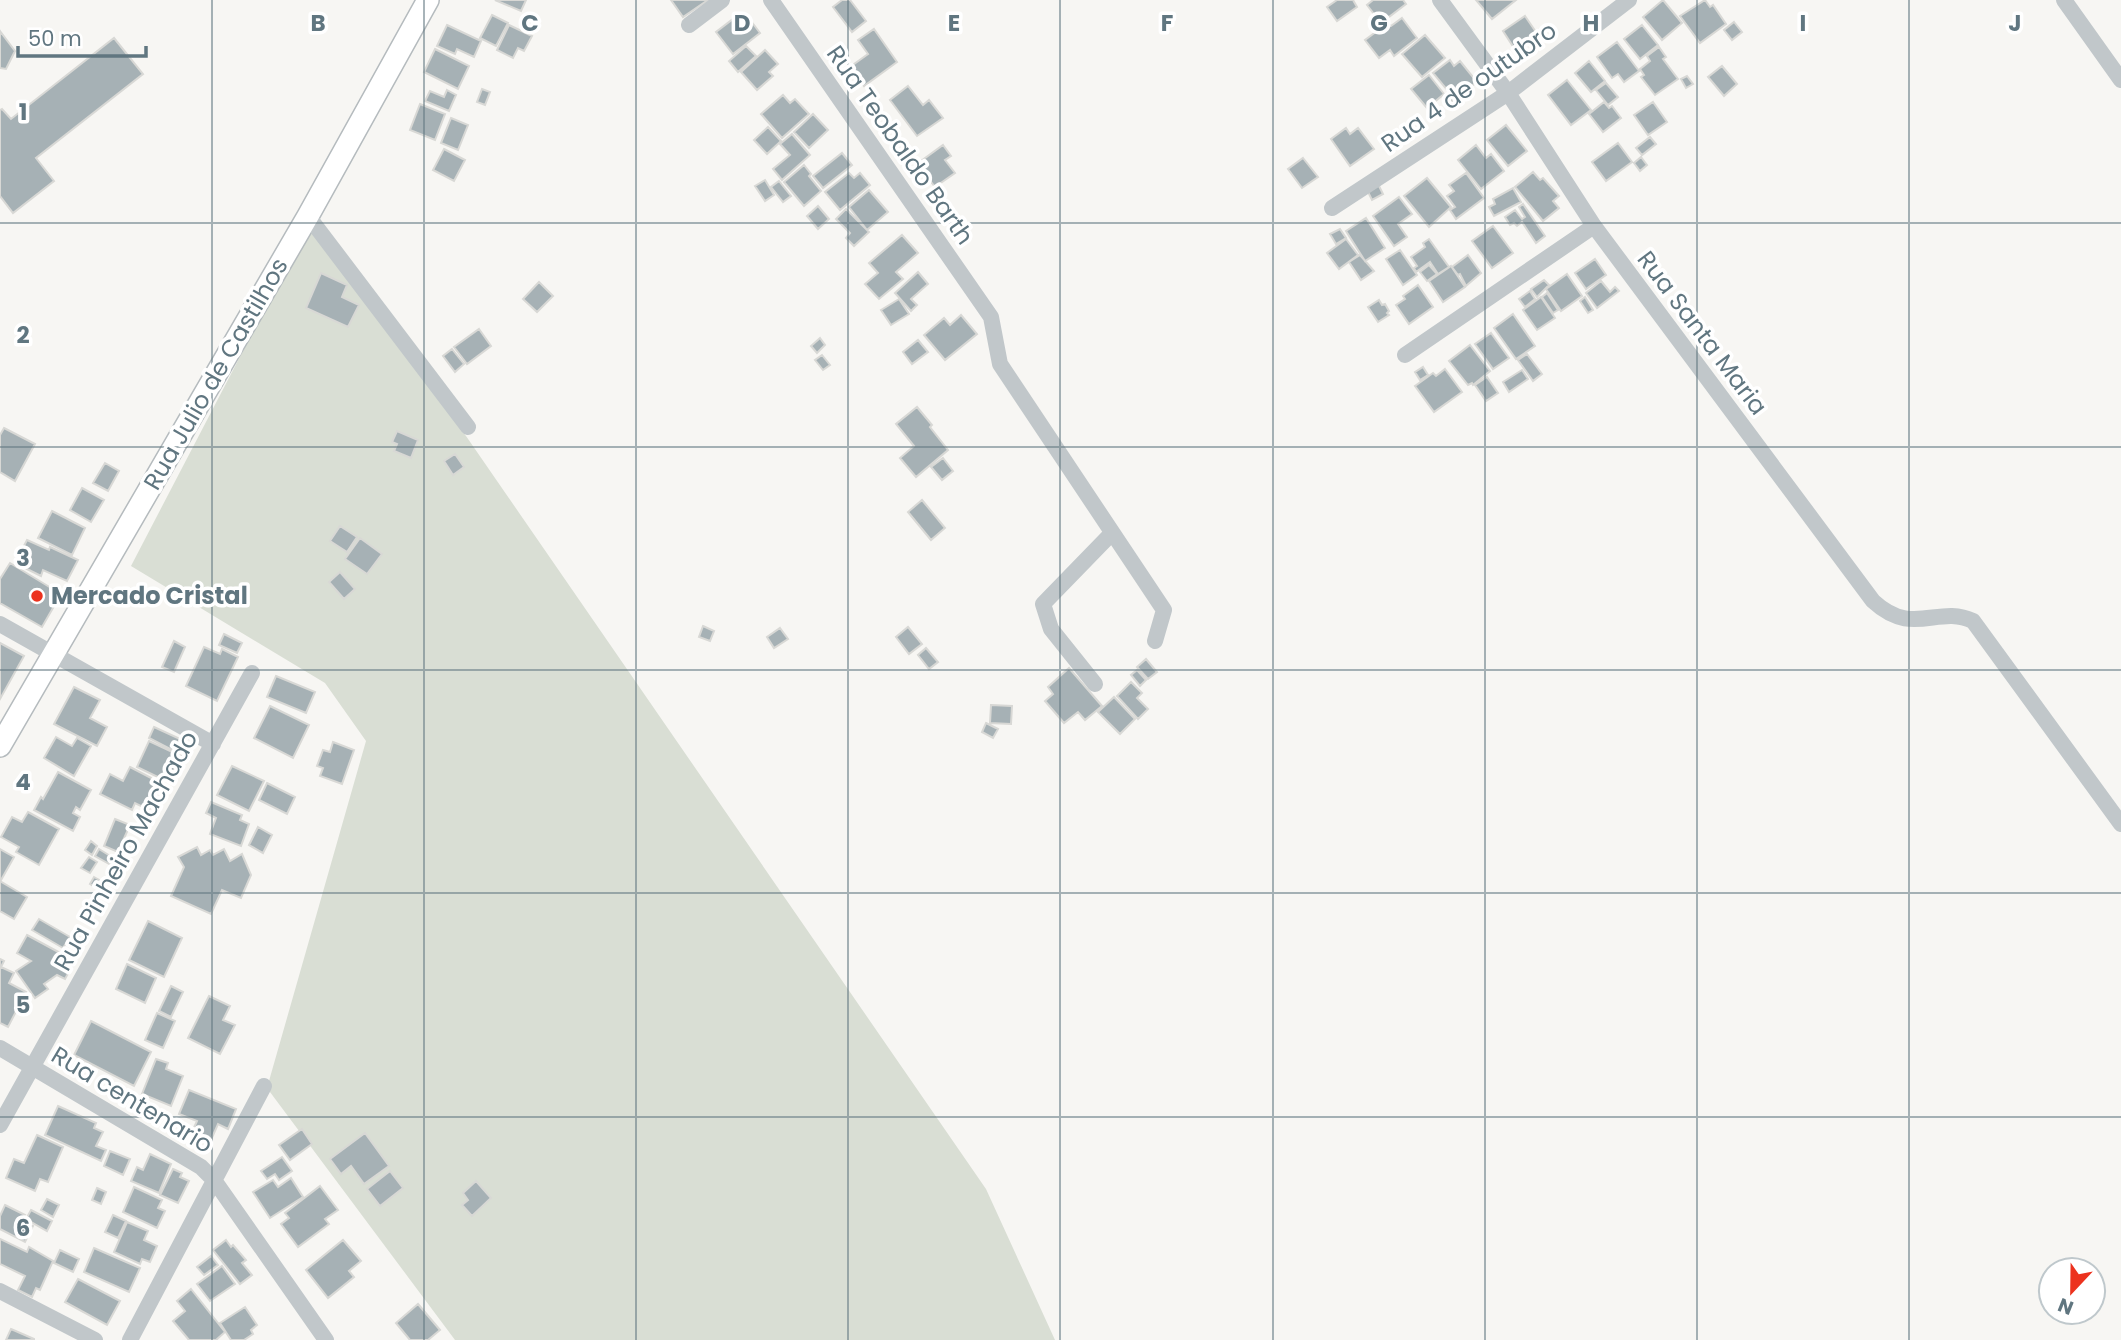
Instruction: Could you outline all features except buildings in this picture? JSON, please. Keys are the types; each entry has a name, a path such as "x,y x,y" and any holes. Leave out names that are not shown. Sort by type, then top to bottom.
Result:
{"main road":[{"name":"Rua Julio de Castilhos","path":"0,746 308,216 428,0"}],"street":[{"path":"689,25 722,0"},
{"name":"Rua Teobaldo Barth","path":"771,0 991,317 1000,364 1112,533"},
{"name":"Rua Santa Maria","path":"1440,0 1508,93 1594,226 1873,601 1888,615 1910,620 1962,616 1973,621 2121,824"},
{"name":"Rua 4 de outubro","path":"1332,208 1508,93 1629,0"},
{"path":"2064,0 2121,80"},
{"path":"308,216 468,427"},
{"path":"1405,355 1594,226"},
{"path":"1095,684 1051,629 1043,604 1112,533 1164,610 1154,640"},
{"path":"0,624 213,744"},
{"name":"Rua Pinheiro Machado","path":"0,1125 252,673"},
{"name":"Rua centenario","path":"0,1048 201,1167 214,1180 326,1340"},
{"path":"130,1340 264,1086"},
{"path":"0,1291 95,1340"}],"shaded area":[{"path":"308,226 466,436 986,1189 1055,1340 455,1340 267,1088 366,741 325,683 131,566"}],"place":[{"name":"Mercado Cristal","path":"37,596"}]}
